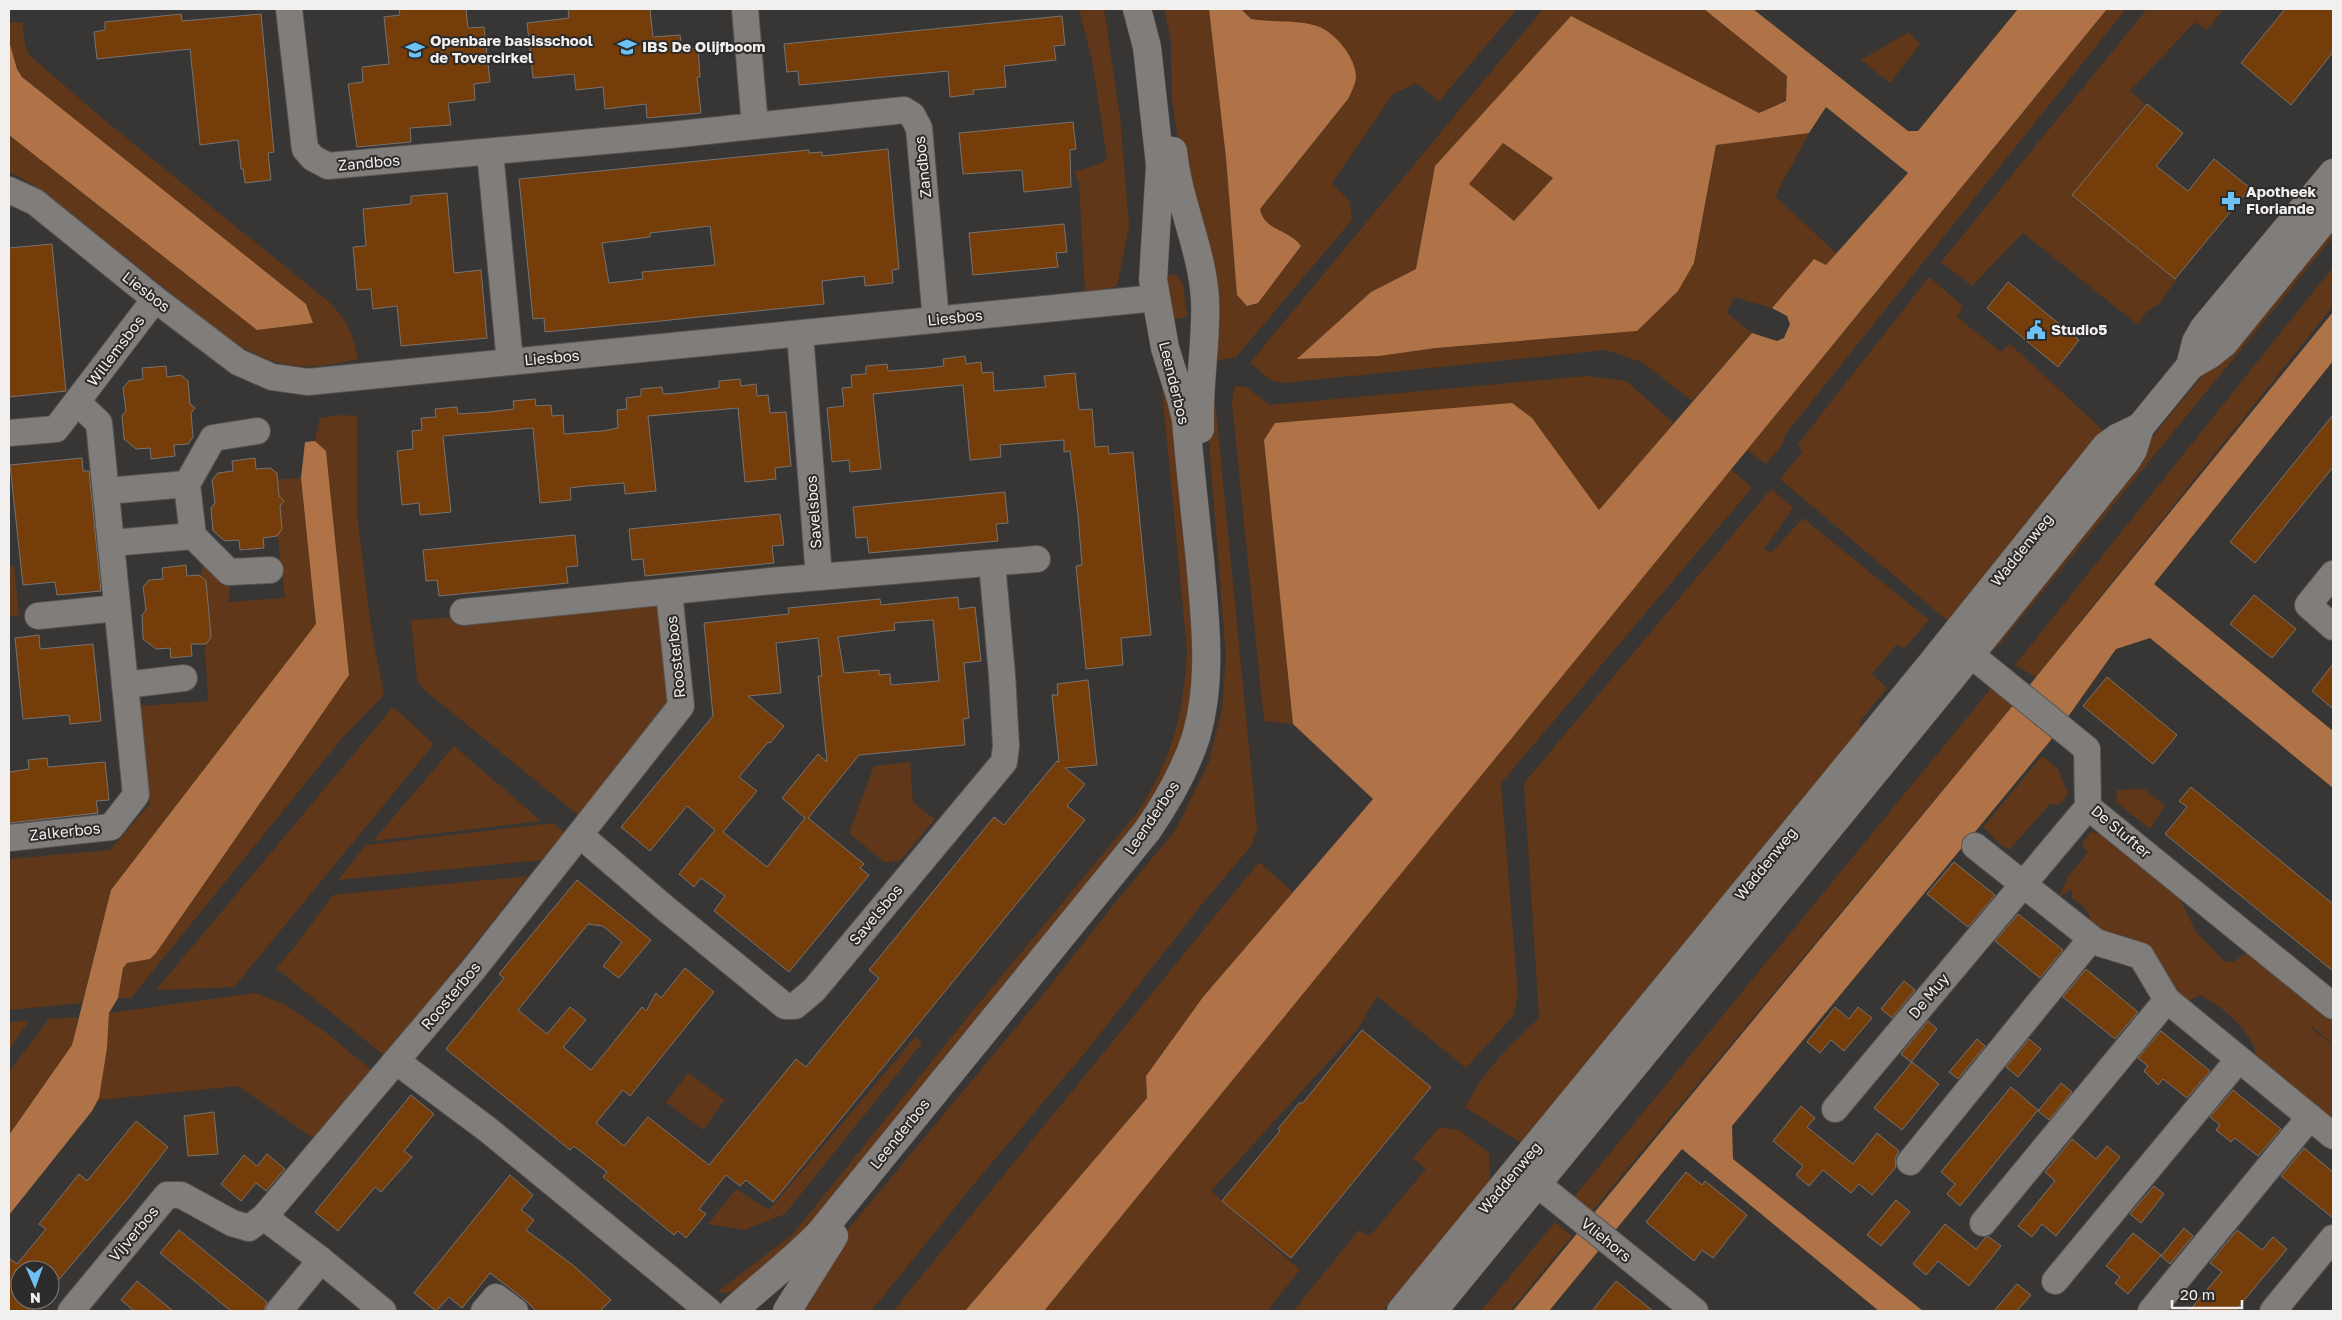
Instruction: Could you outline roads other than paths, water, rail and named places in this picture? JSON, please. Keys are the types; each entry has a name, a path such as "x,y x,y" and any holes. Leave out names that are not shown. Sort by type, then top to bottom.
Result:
{"main road":[{"name":"Leenderbos","path":"740,1305 820,1233 1147,831 1168,800 1183,770 1196,737 1204,702 1207,666 1206,626 1186,420 1162,334 1156,298 1154,263 1160,165 1147,47 1137,9"},
{"name":"Leenderbos","path":"788,1311 833,1237 1160,837 1182,805 1203,763 1211,730 1218,679 1220,642 1198,400 1205,300 1200,261 1182,198 1174,160 1160,37 1152,9"},
{"name":"Waddenweg","path":"2190,366 2196,342 2204,328 2333,173"},
{"name":"Waddenweg","path":"1433,1311 1528,1176 1963,644 2106,446 2117,438 2140,427 2190,366 2209,355 2224,342 2333,209"},
{"path":"1154,263 1166,251 1181,251 1190,254 1200,261"},
{"path":"1162,334 1175,347 1183,348 1192,345 1204,335"},
{"name":"Waddenweg","path":"1400,1311 1528,1176"},
{"path":"740,1305 765,1298 770,1304 772,1311"}],"street":[{"name":"Zandbos","path":"289,9 305,149 313,158 328,166 490,152 904,110 912,116 919,128 936,320"},
{"path":"745,9 755,126"},
{"path":"490,152 510,362"},
{"name":"Liesbos","path":"9,190 35,202 154,299 238,362 272,377 308,382 1156,298"},
{"name":"Willemsbos","path":"9,434 56,429 154,299"},
{"name":"Savelsbos","path":"800,334 819,577"},
{"path":"77,402 99,423 125,685 184,678"},
{"path":"257,431 213,438 187,484 193,536 229,572 270,570"},
{"path":"106,491 187,484"},
{"path":"111,543 193,536"},
{"path":"463,612 819,577 1037,559"},
{"name":"Savelsbos","path":"580,835 665,908 785,1006 795,1006 814,990 1004,762 1006,746 1002,675 992,563"},
{"path":"2333,574 2308,606 2333,627"},
{"name":"Roosterbos","path":"396,1062 472,971 681,706 669,592"},
{"path":"38,616 117,608"},
{"name":"De Slufter","path":"1963,644 2009,685 2087,749 2088,807 2333,1006"},
{"name":"Zalkerbos","path":"9,838 111,827 136,795 125,685"},
{"name":"De Muy","path":"1835,1109 2088,807"},
{"path":"1975,846 2096,942 2141,956 2167,1000 2333,1136"},
{"path":"1910,1162 2092,939"},
{"path":"1983,1223 2167,1000"},
{"path":"2055,1281 2239,1059"},
{"path":"396,1062 487,1129 709,1311"},
{"name":"Vijverbos","path":"71,1311 167,1195 181,1195 232,1223 249,1228 264,1218 396,1062"},
{"path":"2151,1311 2310,1117"},
{"name":"Vliehors","path":"1528,1176 1695,1311"},
{"path":"264,1218 321,1260 383,1311"},
{"path":"2273,1311 2333,1238"},
{"path":"279,1311 321,1260"},
{"path":"484,1311 496,1297 515,1311"}],"place":[{"name":"IBS De Olijfboom","path":"627,47"},
{"name":"Openbare basisschool de Tovercirkel","path":"415,50"},
{"name":"Apotheek Floriande","path":"2231,201"},
{"name":"Studio5","path":"2036,330"}]}
